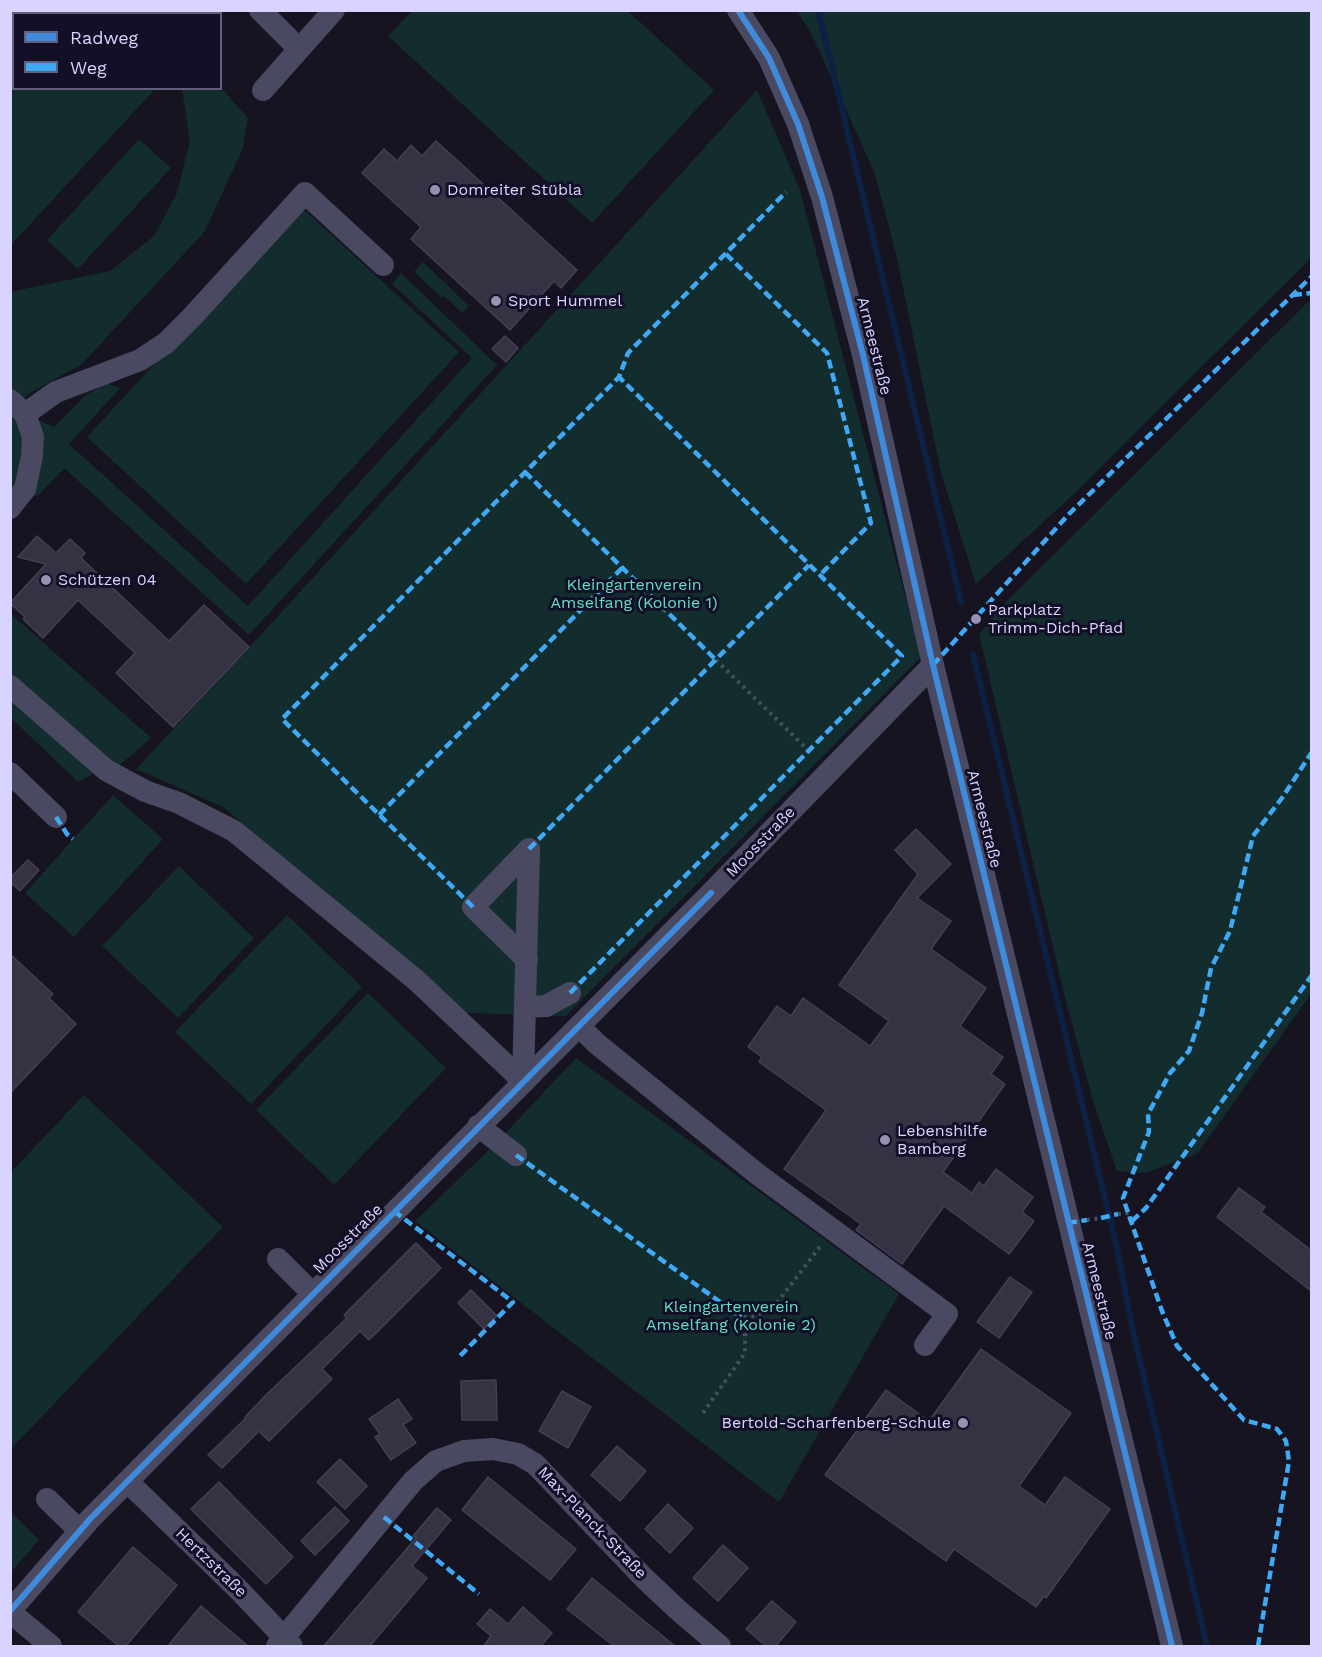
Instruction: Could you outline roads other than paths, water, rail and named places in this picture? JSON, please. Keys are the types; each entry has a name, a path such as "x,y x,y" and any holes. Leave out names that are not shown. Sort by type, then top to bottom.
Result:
{"street":[{"path":"260,10 299,49"},
{"path":"263,90 334,10"},
{"name":"Armeestraße","path":"738,10 774,69 798,124 822,197 863,356 933,665 1172,1647"},
{"path":"10,508 25,489 32,456 33,437 18,407 140,360 166,343 305,193 383,265"},
{"name":"Moosstraße","path":"10,1611 80,1531 933,665"},
{"path":"10,686 106,770 234,831 416,980 523,1081"},
{"path":"10,773 56,817"},
{"path":"523,1081 527,960"},
{"path":"525,1007 546,1006 570,993"},
{"path":"579,1026 596,1043 756,1173 947,1314 925,1345"},
{"path":"478,1126 516,1155"},
{"path":"278,1259 313,1294"},
{"name":"Max-Planck-Straße","path":"285,1643 412,1481 436,1461 464,1451 493,1449 518,1454 535,1464 644,1578 720,1647"},
{"name":"Hertzstraße","path":"128,1482 238,1588 285,1643"},
{"path":"47,1499 80,1531"},
{"path":"10,1611 51,1647"}],"waterway":[{"path":"818,10 961,602"},
{"path":"973,654 1117,1248 1132,1327 1207,1646"}],"place":[{"name":"Domreiter Stübla","path":"435,190"},
{"name":"Sport Hummel","path":"496,301"},
{"name":"Schützen 04","path":"46,580"},
{"name":"Parkplatz Trimm-Dich-Pfad","path":"976,619"},
{"name":"Lebenshilfe Bamberg","path":"885,1140"},
{"name":"Bertold-Scharfenberg-Schule","path":"963,1423"}],"park label":[{"name":"Kleingartenverein Amselfang (Kolonie 1)","path":"634,594"},
{"name":"Kleingartenverein Amselfang (Kolonie 2)","path":"731,1316"}]}
